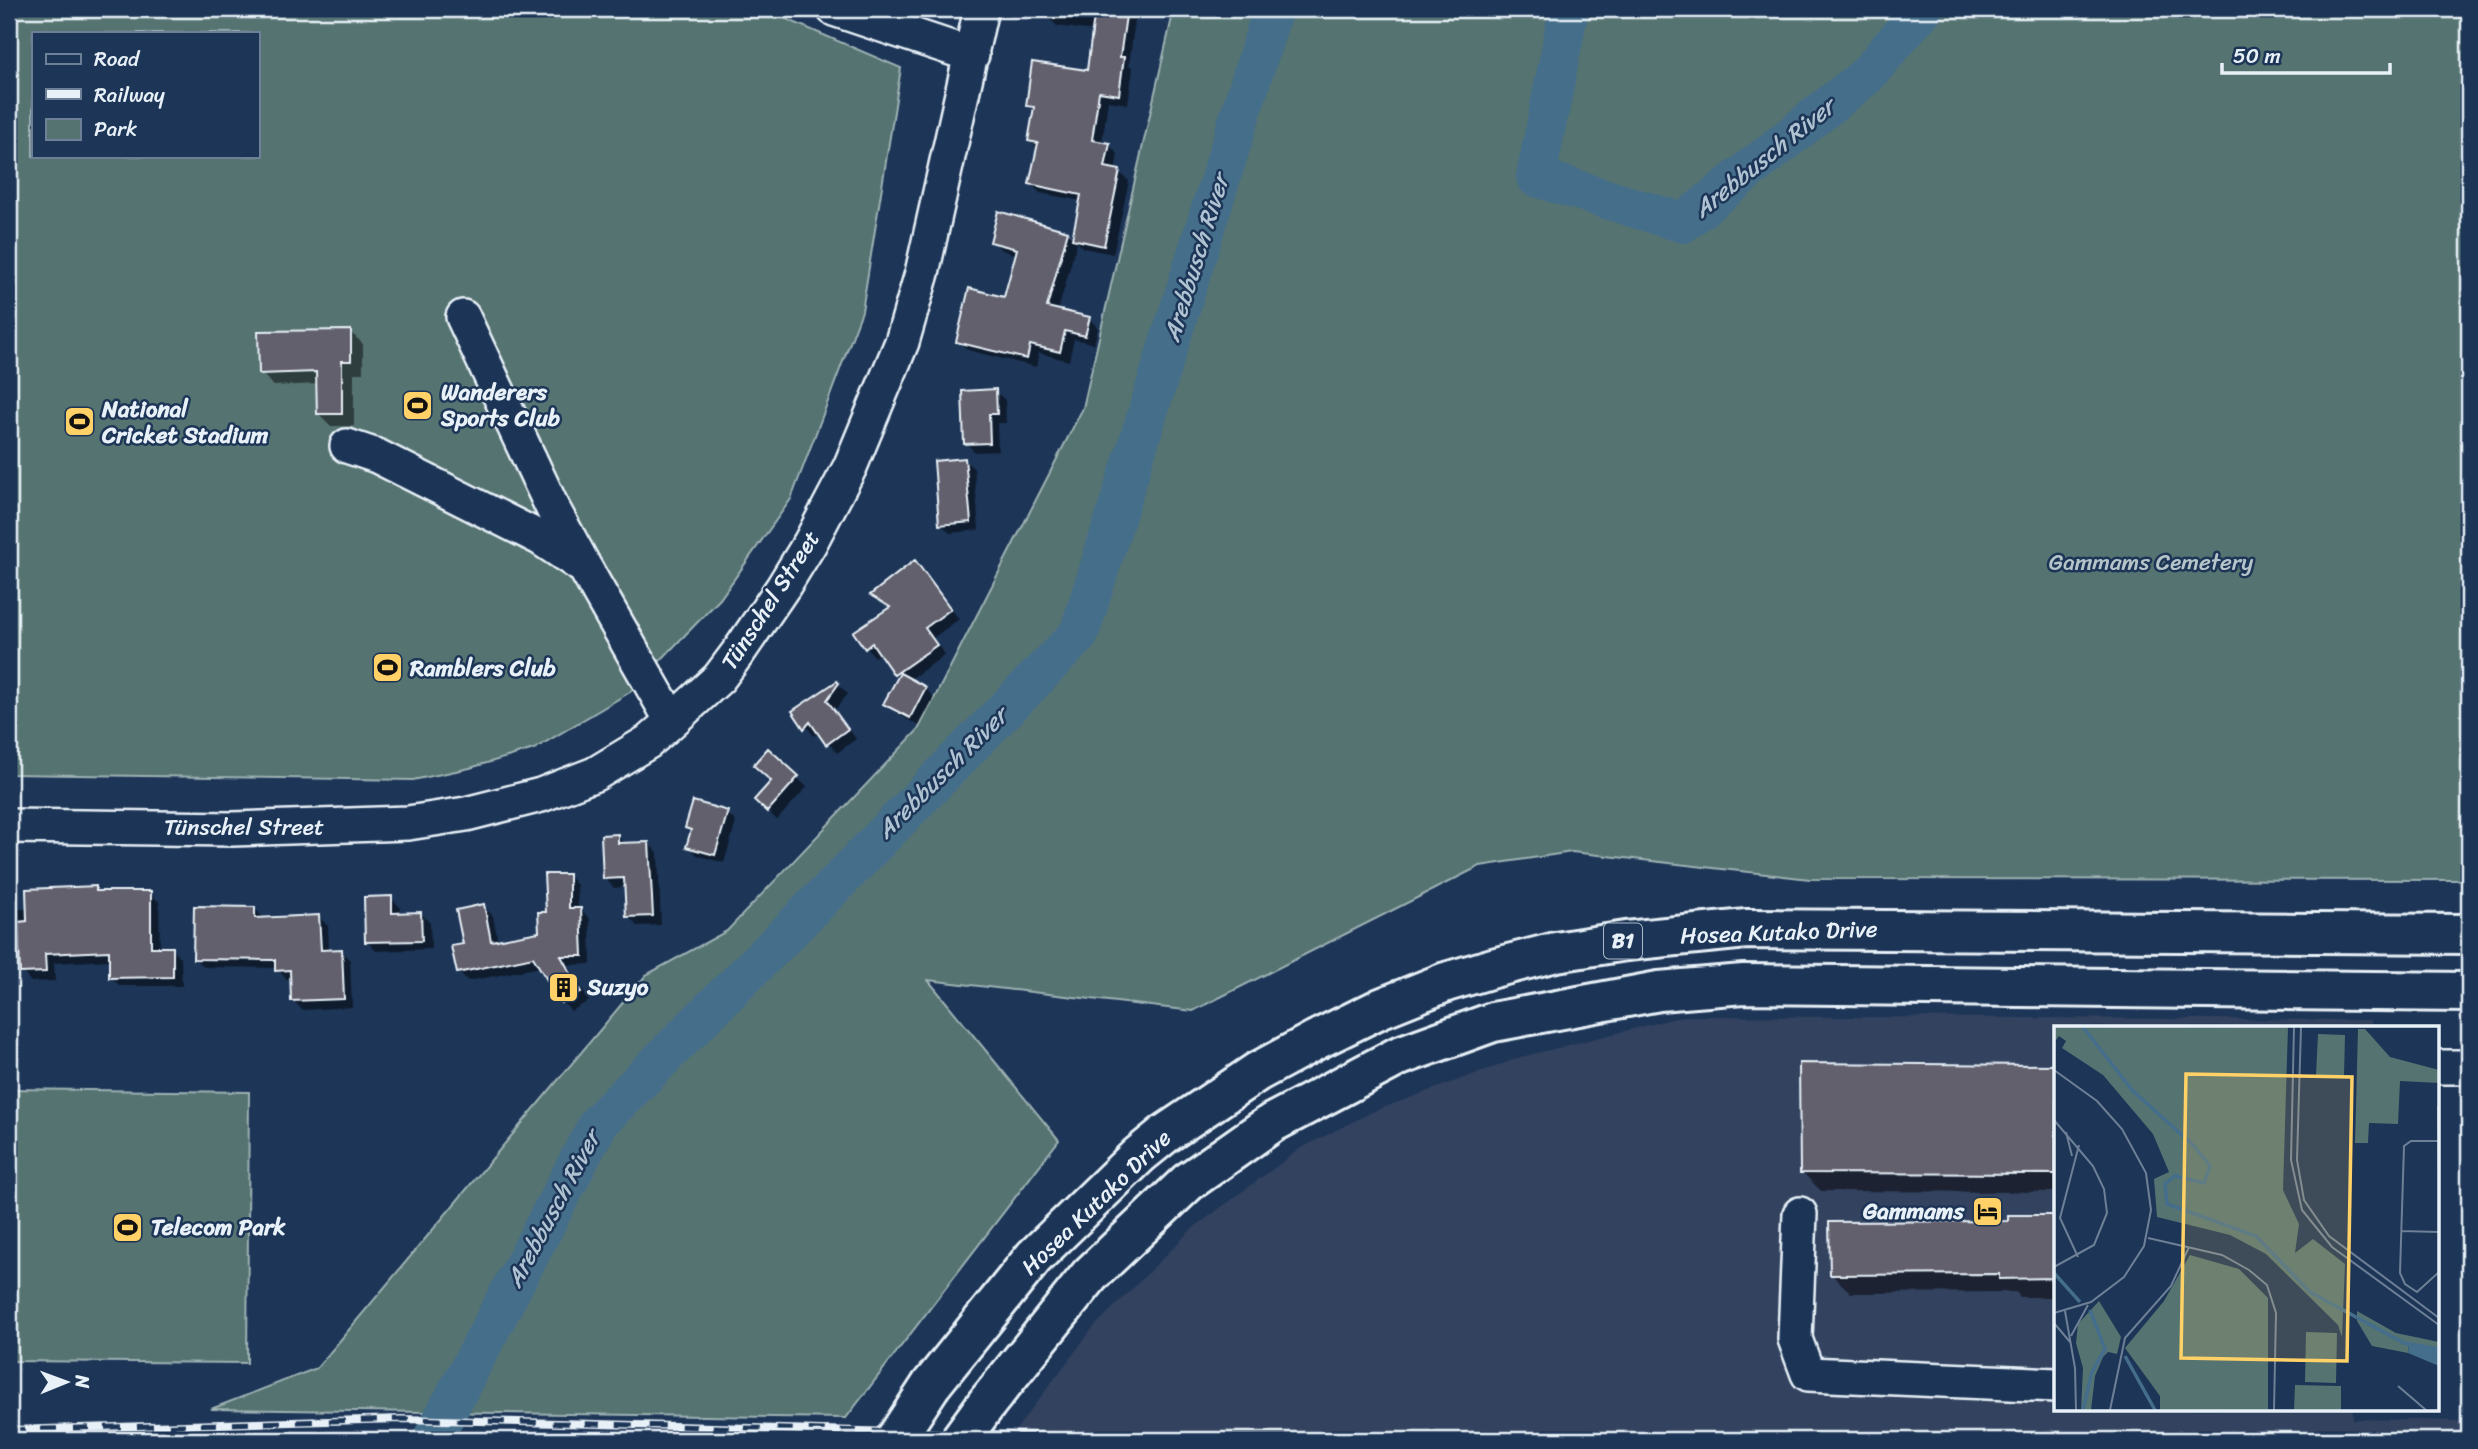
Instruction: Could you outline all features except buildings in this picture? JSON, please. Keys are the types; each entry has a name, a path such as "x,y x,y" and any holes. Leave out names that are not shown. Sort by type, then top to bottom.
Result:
{"main road":[{"name":"Hosea Kutako Drive","path":"894,1440 932,1385 1034,1257 1123,1170 1165,1134 1257,1072 1315,1040 1381,1008 1446,982 1556,952 1626,941 1746,929 2469,934"},
{"name":"Hosea Kutako Drive","path":"960,1440 1090,1275 1188,1182 1272,1123 1337,1087 1399,1056 1493,1022 1659,991 1744,984 2469,992"}],"street":[{"path":"834,9 972,55"},
{"name":"Tünschel Street","path":"9,826 232,829 408,824 466,814 541,795 595,774 648,741 672,721 719,678 740,650 810,543 850,467 902,342 922,273 981,9"},
{"path":"464,317 553,509 672,721"},
{"path":"347,446 377,456 529,532 585,568"},
{"path":"2440,1067 2469,1067"},
{"path":"1800,1214 1795,1339 1808,1374 2054,1385"}],"shaded area":[{"path":"1684,1016 2371,1020 2371,1026 2054,1026 2054,1410 2353,1410 2353,1419 2469,1421 2469,1440 1008,1440 1092,1329 1192,1229 1301,1148 1374,1111 1521,1057"}],"green space":[{"name":"Wanderers Sports Club","path":"9,9 763,9 901,68 862,311 791,499 720,599 630,692 534,749 470,768 413,780 9,774"},
{"name":"Gammams Cemetery","path":"1174,9 2469,9 2469,880 1810,879 1572,852 1480,866 1193,1011 928,980 1059,1140 846,1418 211,1409 317,1368 646,975 727,931 918,730 1083,408"},
{"name":"Telecom Park","path":"9,1089 249,1092 247,1363 9,1361"}],"waterway":[{"name":"Arebbusch River","path":"432,1440 599,1122 840,880 1079,634 1273,9"},
{"name":"Arebbusch River","path":"1569,9 1536,177 1683,223 1866,76 1923,9"}],"railway":[{"path":"9,1430 401,1419 1097,1437 1416,1440"}],"place":[{"name":"Wanderers Sports Club","path":"418,405"},
{"name":"National Cricket Stadium","path":"79,422"},
{"name":"Ramblers Club","path":"387,668"},
{"name":"Suzyo","path":"564,987"},
{"name":"Gammams","path":"1987,1211"},
{"name":"Telecom Park","path":"128,1227"}]}
